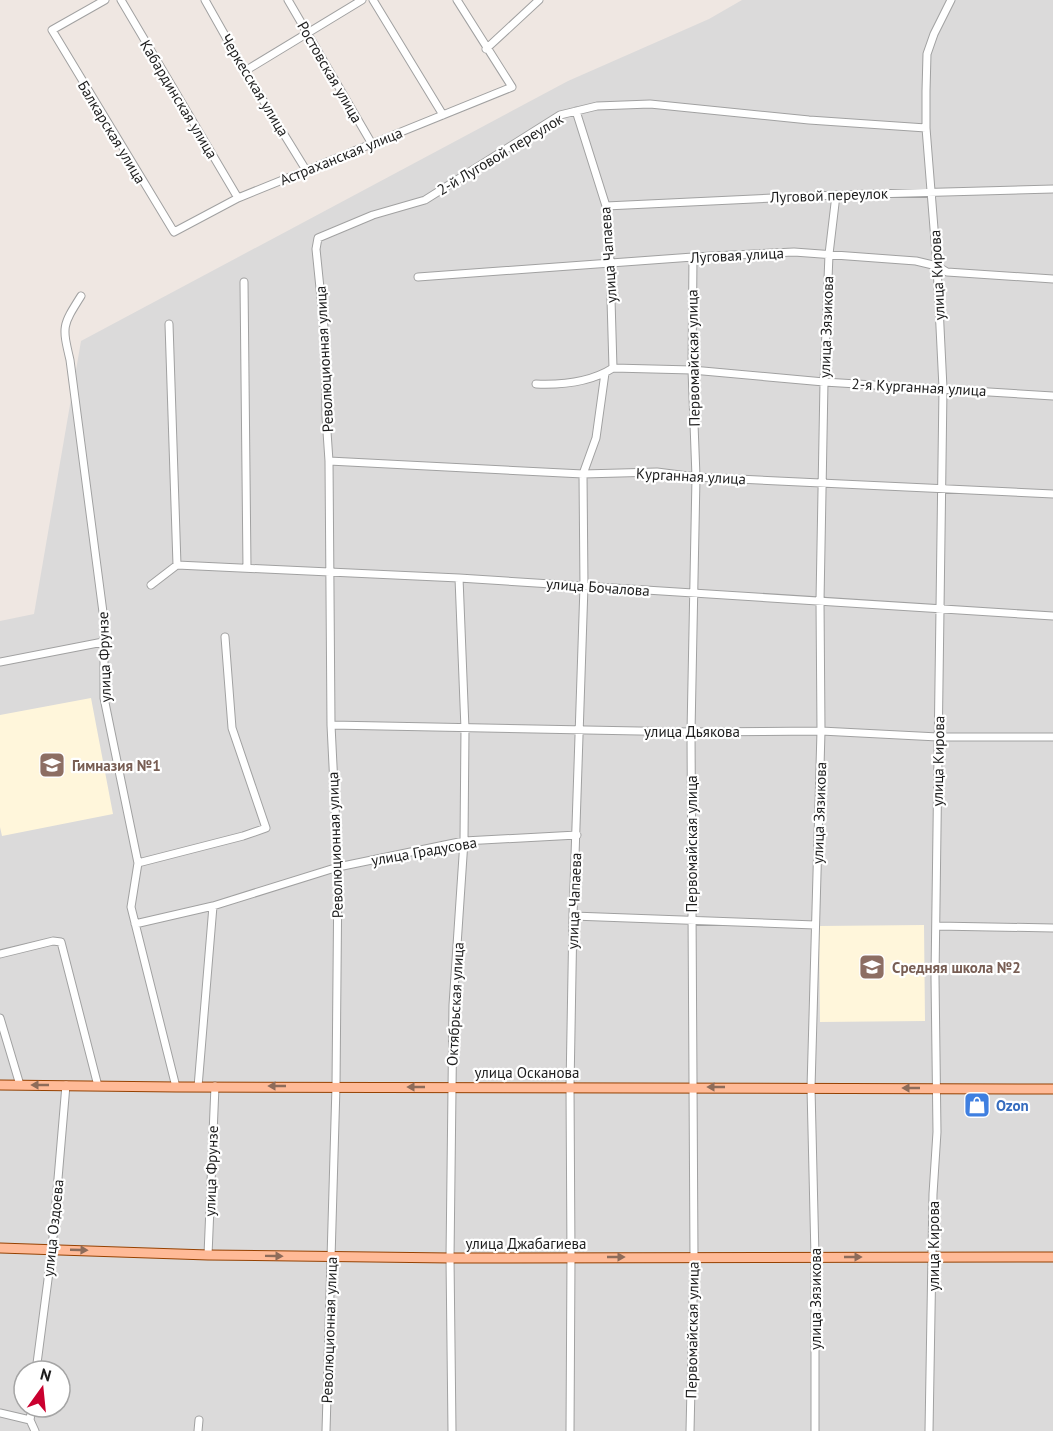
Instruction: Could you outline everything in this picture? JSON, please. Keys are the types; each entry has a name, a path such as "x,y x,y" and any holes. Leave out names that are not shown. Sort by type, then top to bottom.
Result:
{"main road":[{"name":"улица Осканова","path":"0,1085 1053,1089"},
{"name":"улица Джабагиева","path":"0,1248 331,1257 1053,1257"}],"street":[{"name":"Балкарская улица","path":"105,0 52,30 174,232"},
{"name":"Кабардинская улица","path":"121,0 238,198"},
{"name":"Черкесская улица","path":"205,0 245,71 306,170"},
{"name":"Ростовская улица","path":"288,0 372,144"},
{"path":"245,71 362,0"},
{"path":"373,0 443,115"},
{"path":"457,0 486,49 539,0"},
{"name":"улица Кирова","path":"929,1431 937,1088 936,926 943,388 937,266 926,128 926,91 927,54 951,0"},
{"name":"Астраханская улица","path":"174,232 238,198 513,87 486,49"},
{"name":"2-й Луговой переулок","path":"318,258 316,249 318,238 373,214 424,200 560,115 597,106 650,104 808,120 926,128"},
{"name":"улица Чапаева","path":"576,111 606,206 613,368"},
{"name":"Луговой переулок","path":"606,206 836,195 1053,189"},
{"name":"улица Зязикова","path":"815,1431 815,1257 811,1088 821,731 820,601 824,382 830,254 836,195"},
{"name":"Луговая улица","path":"418,277 794,252 916,261 937,266 947,272 1053,279"},
{"name":"Первомайская улица","path":"690,1431 694,1257 691,732 696,477 692,370 693,257"},
{"name":"Революционная улица","path":"318,258 325,337 329,461 331,724 338,867 336,1086 326,1431"},
{"path":"244,282 247,568"},
{"name":"улица Фрунзе","path":"81,296 68,316 63,332 70,360 104,620 104,698 138,863 131,906 176,1087"},
{"path":"151,585 177,565 169,324"},
{"path":"536,384 561,384 605,373 613,368"},
{"name":"2-я Курганная улица","path":"613,368 692,370 824,382 1053,396"},
{"name":"улица Чапаева","path":"570,1431 572,1257 570,1087 584,586 583,474 596,438 605,373"},
{"name":"Курганная улица","path":"329,461 583,474 657,472 696,477 1053,494"},
{"name":"улица Бочалова","path":"177,565 459,578 1053,616"},
{"name":"Октябрьская улица","path":"452,1431 450,1258 453,1005 464,841 465,729 459,578"},
{"path":"138,863 266,828 232,728 225,637"},
{"path":"0,662 103,642"},
{"name":"улица Дьякова","path":"331,724 465,729 821,731 938,737 1053,737"},
{"name":"улица Градусова","path":"135,924 213,906 338,867 464,841 577,835"},
{"path":"198,1087 213,906"},
{"path":"573,916 815,925"},
{"path":"936,926 1053,928"},
{"path":"0,954 53,941 61,942 98,1086"},
{"path":"0,1018 20,1085"},
{"name":"улица Оздоева","path":"38,1359 52,1249 66,1085"},
{"name":"улица Фрунзе","path":"208,1255 215,1086"},
{"path":"0,1413 30,1420 35,1431"},
{"path":"198,1431 199,1420"}],"shaded area":[{"path":"742,0 1053,0 1053,1431 0,1431 0,621 34,614 81,341 568,81 709,19"},
{"name":"Гимназия №1","path":"91,698 113,814 2,836 0,827 0,715"},
{"name":"Средняя школа №2","path":"924,925 925,1021 820,1022 819,926"}],"place":[{"name":"Гимназия №1","path":"52,765"},
{"name":"Средняя школа №2","path":"872,967"},
{"name":"Ozon","path":"977,1105"}]}
